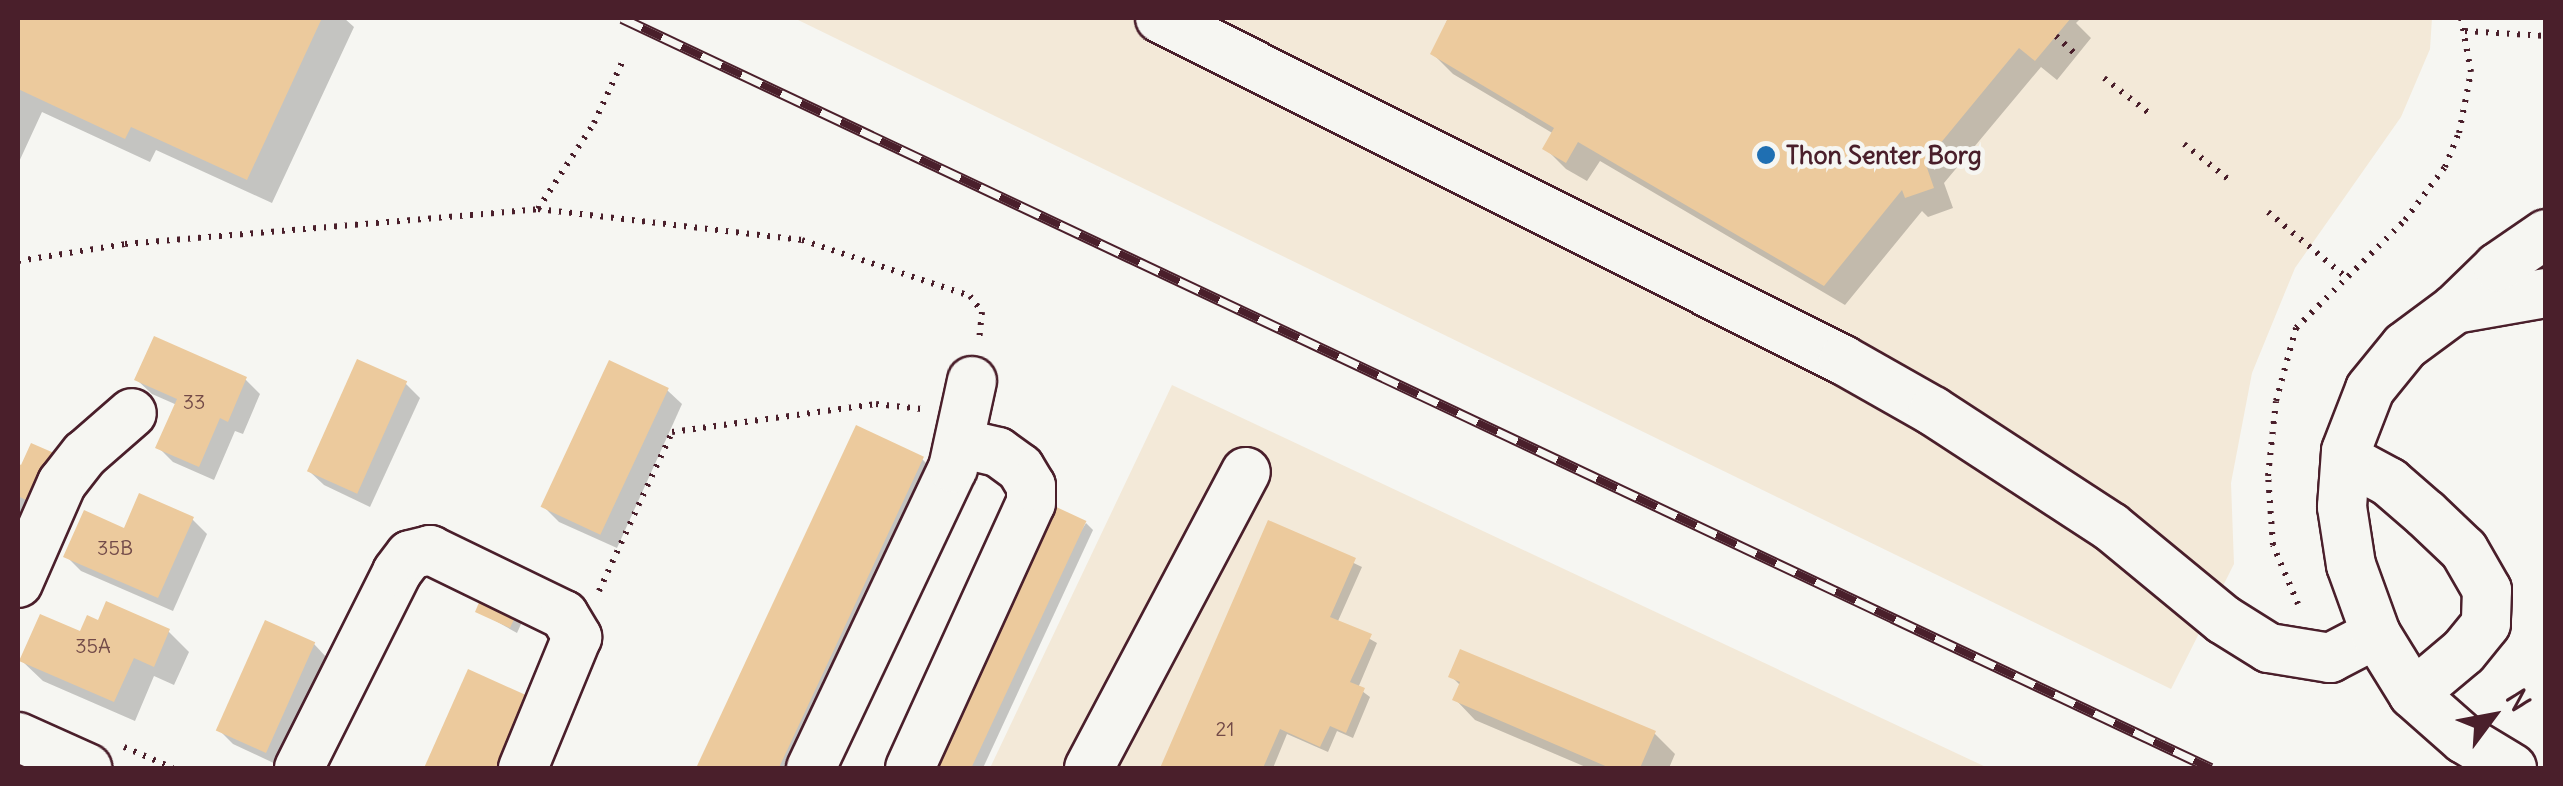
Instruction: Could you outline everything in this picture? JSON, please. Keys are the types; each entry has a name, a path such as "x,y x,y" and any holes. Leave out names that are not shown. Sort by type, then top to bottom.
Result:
{"street":[{"path":"1160,18 1843,360 1933,410 2111,528 2224,620 2269,648 2330,658 2376,634"},
{"path":"2512,768 2464,739 2413,694 2376,634 2351,565 2342,507 2346,459 2370,389 2405,346 2456,309 2498,266 2546,234"},
{"path":"2456,309 2546,292"},
{"path":"18,583 62,483 85,454 132,413"},
{"path":"811,768 953,468 966,413"},
{"path":"910,768 1031,503 1031,486 1020,468 998,452 966,413"},
{"path":"2346,459 2388,482 2464,550 2487,590 2486,624 2463,652 2413,694"},
{"path":"1089,768 1246,472"},
{"path":"299,768 396,572 410,555 430,550 564,615 577,637 523,768"},
{"path":"18,737 87,768"}],"path":[{"path":"2298,604 2273,545 2268,476 2276,401 2296,328 2405,220 2445,167 2459,134 2471,72 2461,18"},
{"path":"2465,31 2546,36"},
{"path":"2056,36 2074,54"},
{"path":"538,209 594,123 624,58"},
{"path":"2104,78 2149,113"},
{"path":"2184,144 2228,179"},
{"path":"18,261 125,244 538,209 802,240 970,296 982,312 983,327 971,360 966,413 876,404 672,432 577,637"},
{"path":"2268,212 2347,278"}],"shaded area":[{"path":"794,18 2432,18 2430,49 2401,117 2295,268 2252,373 2231,483 2234,564 2171,689"},
{"path":"1172,385 1988,768 990,768"}],"building":[{"path":"18,18 322,18 247,180 131,127 125,139 18,89"},
{"name":"Thon Senter Borg","path":"1448,18 2071,18 2035,61 2019,48 1925,162 1934,188 1905,198 1902,190 1824,286 1578,142 1566,163 1542,149 1554,128 1430,54"},
{"path":"154,336 247,377 228,422 220,418 199,467 155,448 177,399 134,380"},
{"path":"357,359 407,381 357,494 307,471"},
{"path":"609,360 669,388 600,535 541,507"},
{"path":"856,425 924,457 779,768 697,767"},
{"path":"31,443 54,453 32,503 18,496 18,463 21,465"},
{"path":"139,493 194,517 158,598 63,557 84,510 124,528"},
{"path":"1052,505 1086,521 971,768 930,767"},
{"path":"1268,520 1356,558 1330,617 1372,634 1350,682 1365,688 1346,733 1330,726 1320,747 1280,729 1263,768 1160,768"},
{"path":"483,593 521,604 510,628 475,612"},
{"path":"106,601 170,629 154,667 134,658 114,702 19,661 40,614 80,631 87,615 98,620"},
{"path":"265,620 315,642 266,753 216,731"},
{"path":"1460,649 1656,731 1640,768 1610,768 1452,700 1460,682 1448,677"},
{"path":"468,669 528,696 496,768 424,768"}],"railway":[{"path":"622,18 2211,768"}],"place":[{"name":"Thon Senter Borg","path":"1766,155"}]}
